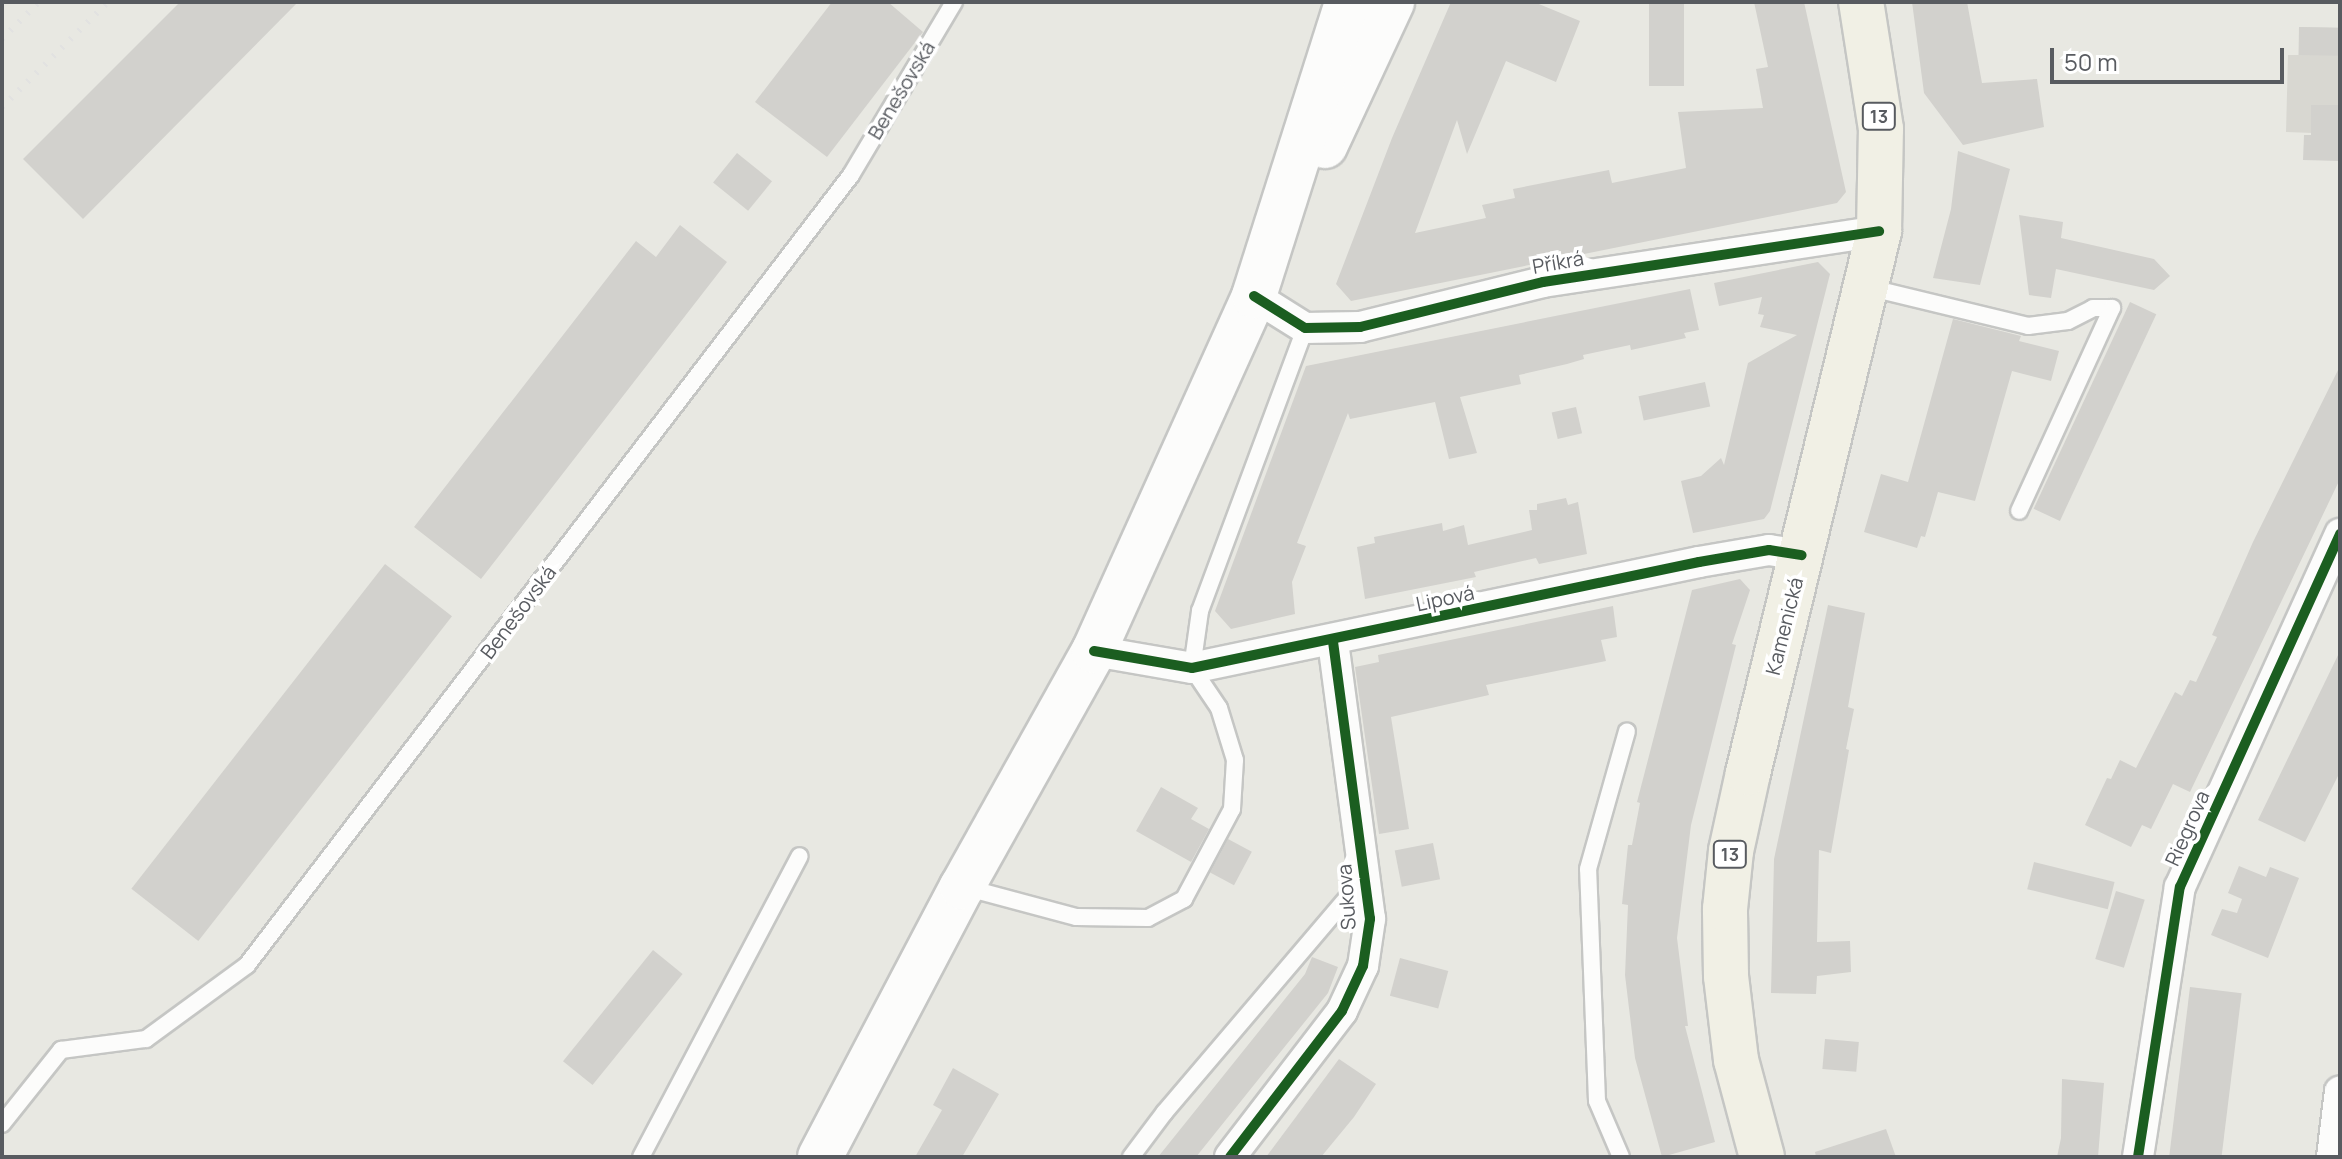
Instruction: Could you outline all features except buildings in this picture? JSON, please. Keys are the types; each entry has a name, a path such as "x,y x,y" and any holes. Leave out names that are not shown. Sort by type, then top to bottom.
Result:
{"main road":[{"path":"1330,52 1336,2"},
{"path":"1254,296 1347,2"},
{"path":"820,1157 962,887 1094,651 1254,296 1392,2"},
{"name":"Kamenická","path":"1762,1157 1736,1060 1726,976 1725,909 1731,851 1879,231 1881,129 1861,2"}],"street":[{"name":"Příkrá","path":"1305,328 1360,327 1543,282 1879,231"},
{"path":"1254,296 1305,328"},
{"name":"Riegrova","path":"2138,1157 2180,887 2340,534"},
{"name":"Lipová","path":"1094,651 1192,668 1333,641 1699,562 1769,550 1802,555"},
{"name":"Sukova","path":"1230,1157 1347,1000 1363,966 1370,919 1333,641"},
{"path":"2332,1157 2340,1091"}],"lane":[{"name":"Benešovská","path":"2,1124 61,1050 146,1039 247,965 851,175 954,2"},
{"path":"1866,286 2028,326 2068,321 2093,308 2112,308 2019,511"},
{"path":"962,887 1076,917 1148,918 1184,899 1232,809 1235,760 1219,708 1192,668 1200,611 1305,328"},
{"path":"1621,1157 1597,1101 1588,869 1627,731"},
{"path":"641,1157 800,856"},
{"path":"1131,1157 1164,1113 1365,876"}],"shaded area":[{"path":"2299,27 2340,28 2340,134 2286,132 2288,55 2299,55"}],"railway":[{"path":"2,39 39,2"},
{"path":"2,107 108,2"}],"cycle path":[{"path":"1254,296 1305,328 1360,327 1543,282 1879,231"},
{"path":"2138,1157 2180,887 2340,534"},
{"path":"1094,651 1192,668 1699,562 1769,550 1802,555"},
{"path":"1230,1157 1342,1011 1363,966 1370,919 1333,641"}]}
